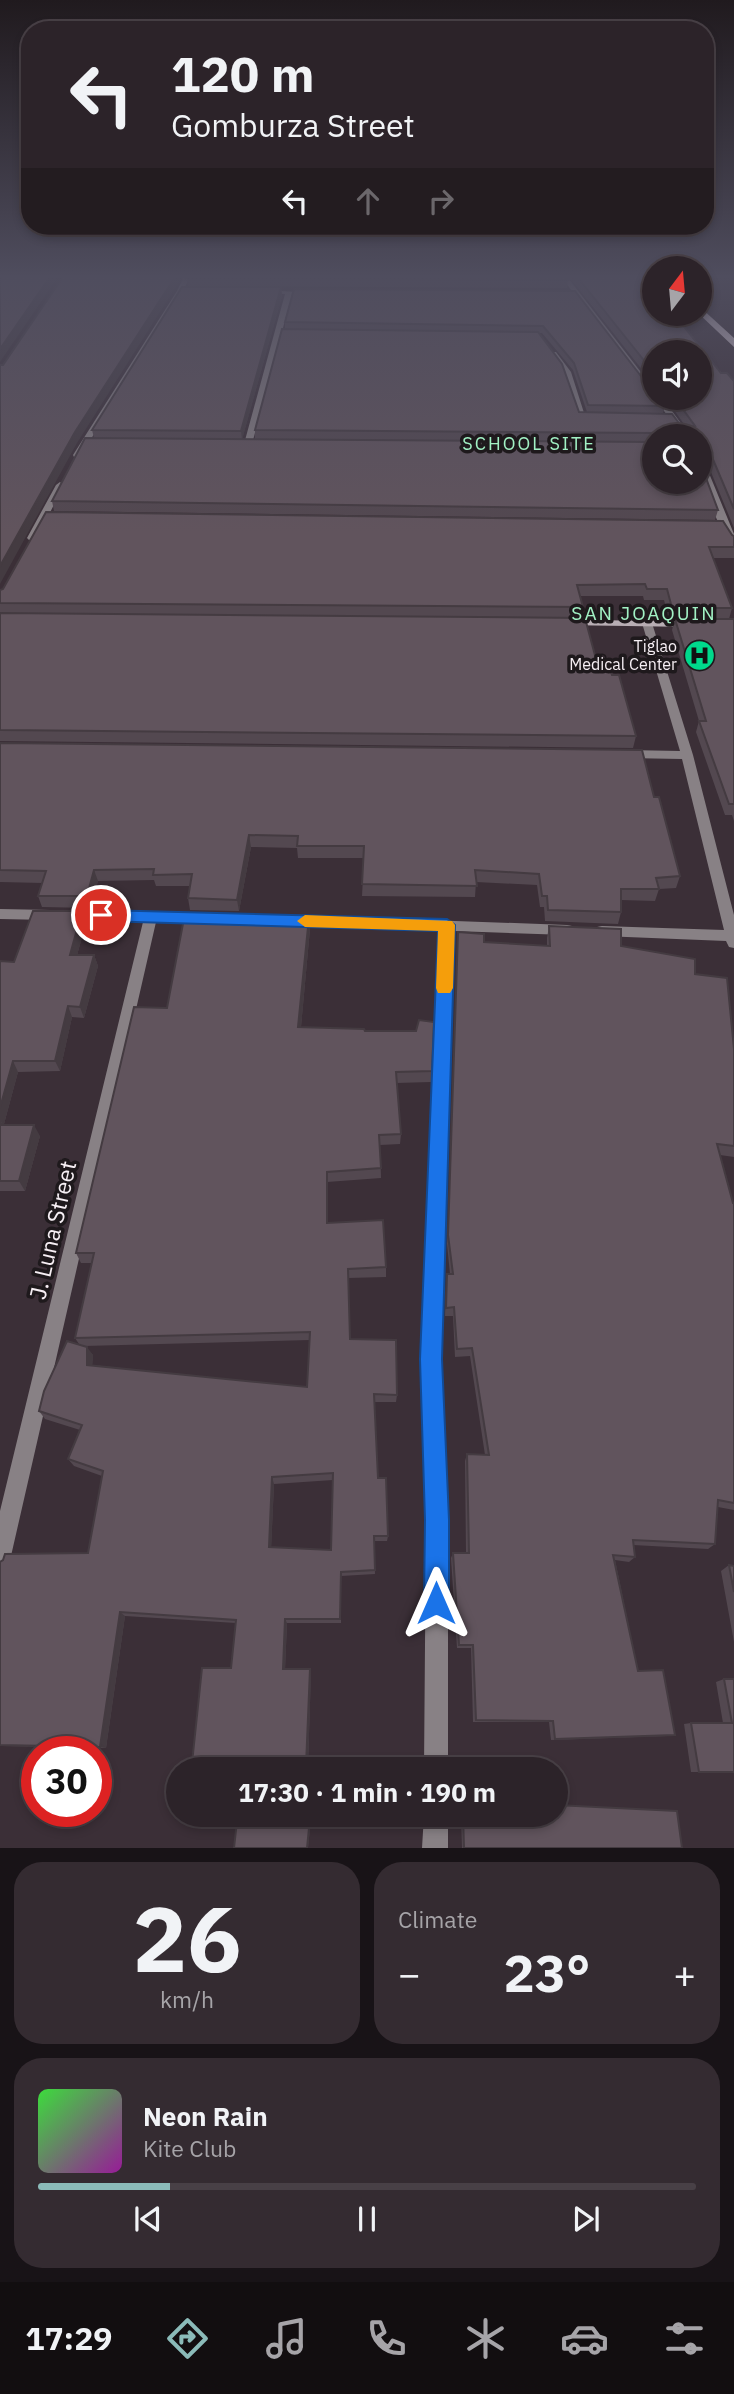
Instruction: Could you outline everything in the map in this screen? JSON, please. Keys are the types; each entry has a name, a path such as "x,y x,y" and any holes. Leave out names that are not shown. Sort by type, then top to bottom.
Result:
{"street":[{"path":"69,468 136,360"},
{"path":"248,444 271,360"},
{"path":"558,360 567,372 582,418 605,420"},
{"path":"629,360 642,377"},
{"path":"667,410 678,424"},
{"path":"660,419 674,419"},
{"path":"83,444 96,444"},
{"path":"234,444 261,444"},
{"path":"25,551 63,480"},
{"path":"712,494 724,526 734,543"},
{"path":"43,517 57,517"},
{"path":"711,526 724,526"},
{"path":"551,623 709,624"},
{"path":"648,623 687,755 734,943"},
{"path":"618,754 687,755"},
{"path":"0,914 218,918"},
{"name":"J. Luna Street","path":"0,1556 151,916"},
{"path":"272,920 733,936"},
{"path":"436,1757 437,1520 431,1359 447,925"},
{"path":"435,1848 436,1827"}],"building":[{"path":"6,360 121,360 75,432 0,566 0,365"},
{"path":"136,360 261,360 241,431 92,430"},
{"path":"274,360 559,360 579,412 672,414 680,424 642,424 642,433 255,430"},
{"path":"572,360 629,360 642,378 642,406 588,405"},
{"path":"712,362 721,373 727,373 734,381 734,509 712,457 712,424 694,424 683,410 712,410"},
{"path":"85,438 642,442 642,494 712,494 718,510 52,501"},
{"path":"46,512 723,521 734,536 734,547 709,547 732,608 672,608 667,589 647,589 645,584 577,585 583,607 0,603 0,590"},
{"path":"0,613 585,618 596,659 607,659 612,675 619,675 636,736 0,730"},
{"path":"675,619 734,619 734,804 729,804 699,721 706,721"},
{"path":"0,743 642,750 654,797 659,797 680,876 656,878 659,889 621,889 621,912 548,910 547,896 542,896 539,874 475,870 477,886 362,884 364,846 297,846 298,836 249,835 237,900 188,898 192,874 153,875 154,869 94,870 87,896 38,896 46,871 0,870"},
{"path":"33,911 82,911 70,955 94,955 80,1007 68,1006 55,1061 13,1061 0,1108 0,961 14,962"},
{"path":"185,913 309,917 298,1027 416,1031 419,1020 434,1022 432,1071 396,1072 401,1134 379,1135 381,1168 327,1172 327,1223 383,1220 386,1267 348,1269 350,1339 396,1340 397,1395 374,1394 378,1478 386,1478 388,1536 374,1536 375,1570 341,1572 340,1619 285,1619 283,1669 310,1669 306,1757 193,1757 202,1668 231,1668 236,1620 120,1612 102,1736 21,1736 21,1745 0,1745 0,1562 5,1554 88,1553 103,1471 68,1459 82,1425 39,1411 44,1391 67,1341 87,1347 87,1365 307,1387 310,1332 75,1338 94,1253 76,1253 134,1007 167,1008","holes":["333,1473 331,1550 269,1547 272,1477"]},
{"path":"549,926 621,929 621,946 695,959 695,974 727,978 734,1049 734,1146 717,1144 734,1203 734,1503 718,1500 715,1544 633,1540 635,1557 613,1555 638,1671 663,1670 675,1735 555,1739 553,1721 476,1720 473,1645 459,1645 453,1553 469,1553 467,1454 489,1455 472,1348 457,1349 454,1307 446,1308 447,1274 453,1274 448,1235 458,932 484,934 484,942 550,946"},
{"path":"0,1121 3,1121 1,1125 34,1125 19,1181 0,1181"},
{"path":"729,1565 734,1566 734,1592"},
{"path":"724,1679 734,1679 734,1772 699,1772 691,1723 732,1723"},
{"path":"568,1806 677,1811 682,1848 464,1848 463,1827 568,1827"},
{"path":"236,1827 309,1828 307,1848 234,1848"}],"slow traffic":[{"path":"305,921 447,925 444,988"}],"place":[{"name":"Tiglao Medical Center","path":"700,655"}],"district":[{"name":"SCHOOL SITE","path":"529,443"},
{"name":"SAN JOAQUIN","path":"644,613"}],"route":[{"path":"101,915 447,925 431,1359 437,1520 436,1603"}]}
